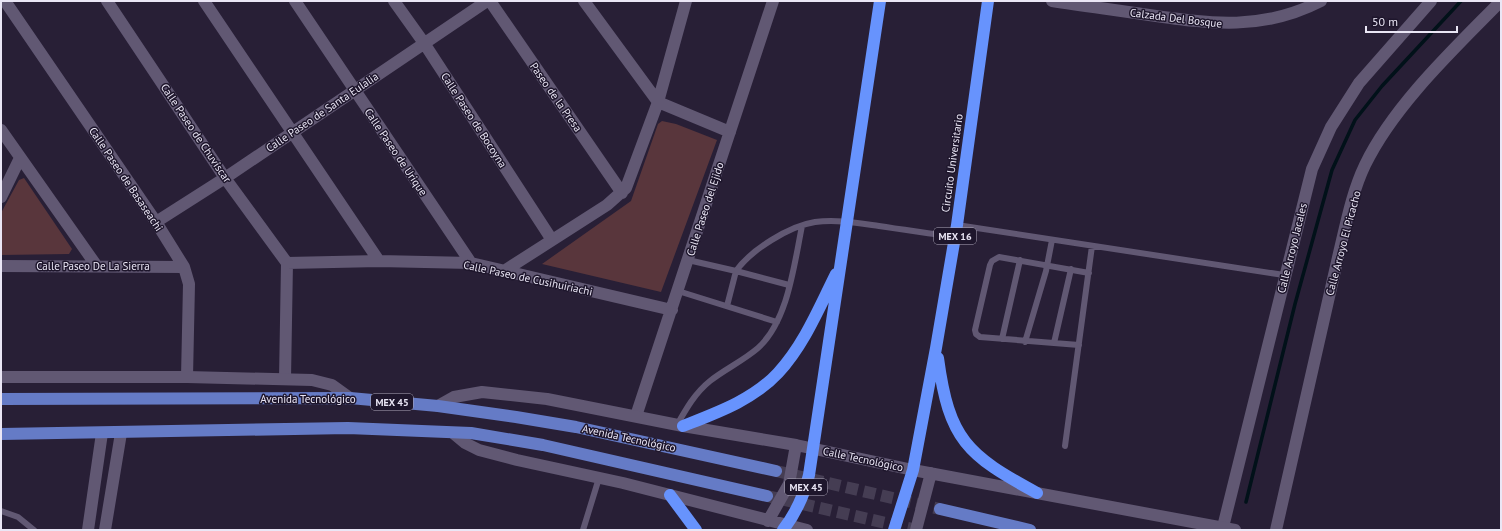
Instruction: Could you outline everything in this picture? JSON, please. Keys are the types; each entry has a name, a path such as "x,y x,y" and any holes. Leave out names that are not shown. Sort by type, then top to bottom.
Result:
{"highway":[{"path":"813,449 880,1"},
{"name":"Circuito Universitario","path":"912,470 936,348 956,231 988,1"},
{"path":"680,425 730,407 756,392 777,374 796,351 841,266"},
{"path":"936,348 942,387 949,415 959,434 974,453 998,471 1037,493"},
{"name":"MEX 45","path":"785,527 793,516 806,486 813,449"},
{"name":"MEX 16","path":"894,530 912,470"},
{"path":"670,495 696,530"}],"main road":[{"name":"Avenida Tecnológico","path":"1,399 350,398 438,406 576,427 776,471"},
{"path":"1,434 348,428 471,433 543,445 767,496"},
{"path":"940,509 1030,530"}],"street":[{"name":"Calle Paseo de Chuvíscar","path":"107,1 225,178 287,263"},
{"path":"204,1 378,261"},
{"path":"287,1 295,1"},
{"name":"Calle Paseo de Urique","path":"295,1 470,263"},
{"name":"Calle Paseo de Bocoyna","path":"394,1 424,43 552,240"},
{"name":"Calle Paseo de Santa Eulalia","path":"156,222 225,178 488,1"},
{"name":"Paseo de la Presa","path":"488,1 622,193"},
{"path":"584,1 658,102 730,132"},
{"path":"504,271 607,205 622,193 631,176 658,102 686,1"},
{"name":"Calle Paseo del Ejido","path":"636,416 773,1"},
{"name":"Calzada Del Bosque","path":"1052,1 1068,2 1201,22 1230,24 1259,22 1286,15 1321,1"},
{"name":"Calle Arroyo Jacales","path":"1223,527 1284,275 1312,169 1331,127 1359,83 1431,1"},
{"name":"Calle Arroyo El Picacho","path":"1276,530 1339,253 1351,208 1365,166 1384,133 1406,102 1501,1"},
{"name":"Calle Paseo de Basaseachi","path":"4,2 156,222 184,268 189,284 186,377"},
{"path":"1,130 96,266"},
{"path":"1,197 20,158"},
{"name":"Calle Paseo de Cusihuiriachi","path":"287,263 378,261 470,263 672,310"},
{"path":"285,379 287,263"},
{"name":"Calle Paseo De La Sierra","path":"1,266 184,268"},
{"path":"1,377 186,377 322,381 332,385 350,398"},
{"name":"Calle Tecnológico","path":"438,406 454,397 482,392 547,399 680,425 796,445 912,470 1235,530"},
{"path":"88,530 102,433"},
{"path":"106,530 121,433"},
{"path":"453,433 465,443 479,450 670,495 768,521 785,527 807,530"},
{"path":"768,521 789,484 796,445"},
{"path":"916,530 931,473"}],"lane":[{"path":"727,306 736,270 749,254 764,244 813,222 847,222 1052,240 1284,275"},
{"path":"680,425 700,391 710,381 758,348 777,322 788,285 802,226"},
{"path":"1025,342 1048,265 1052,240"},
{"path":"1065,446 1080,345 1092,246"},
{"path":"1080,345 1025,342 980,337 976,334 975,330 992,261 999,256 1089,273"},
{"path":"688,260 736,270 788,285"},
{"path":"1002,339 1020,260"},
{"path":"1054,344 1071,269"},
{"path":"678,291 777,322"},
{"path":"583,530 599,478"},
{"path":"1,511 18,516 34,530"}],"shaded area":[{"path":"662,121 676,124 717,140 661,292 542,264 631,201 658,124"},
{"path":"24,178 72,249 69,254 1,255 1,213 19,180"}],"waterway":[{"path":"1246,502 1295,304 1332,170 1355,120 1382,86 1461,1"}],"tunnel":[{"path":"776,471 940,509"},
{"path":"767,496 917,530"}]}
